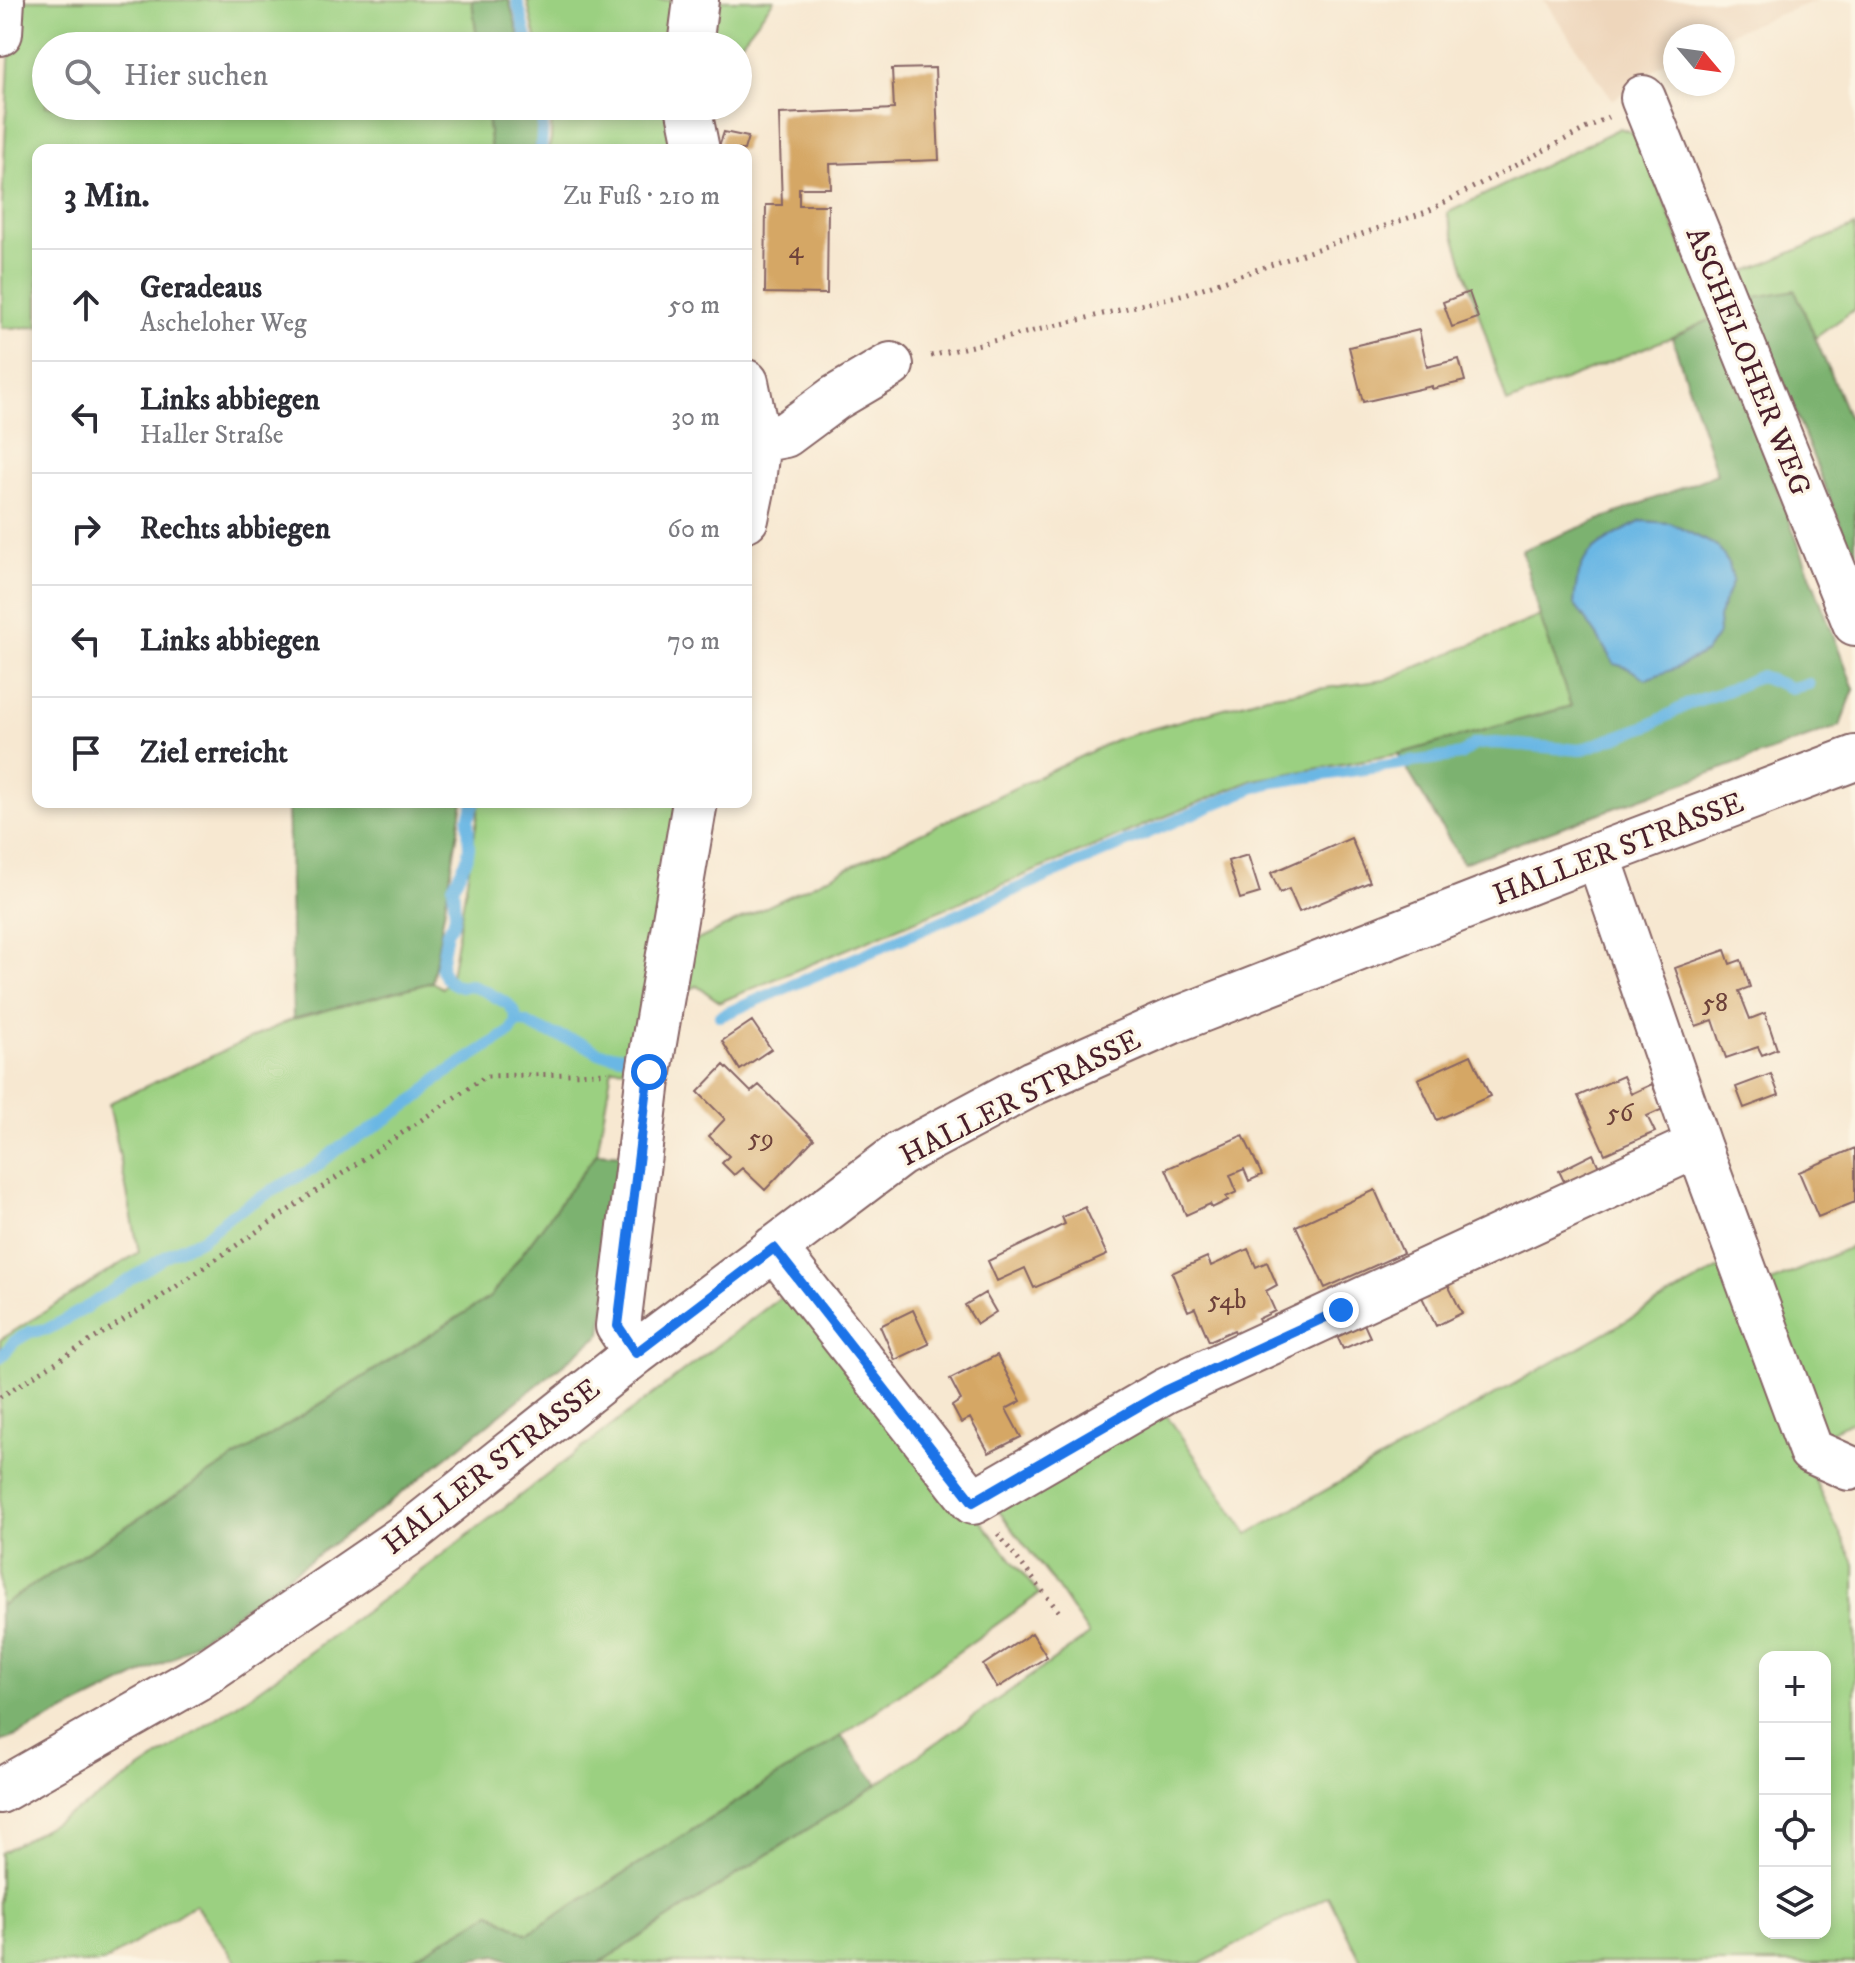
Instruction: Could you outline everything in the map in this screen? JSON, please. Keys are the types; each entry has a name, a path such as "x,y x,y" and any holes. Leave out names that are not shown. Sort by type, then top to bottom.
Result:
{"street":[{"path":"0,33 2,0"},
{"path":"692,32 696,0"},
{"name":"ASCHELOHER WEG","path":"1643,98 1855,623"},
{"path":"691,120 696,144"},
{"path":"758,440 785,435 835,398 891,365"},
{"path":"752,411 758,440 752,490"},
{"name":"HALLER STRASSE","path":"0,1791 196,1679 411,1532 636,1353 900,1154 1033,1083 1173,1021 1855,758"},
{"path":"636,1353 618,1326 649,1072 694,808"},
{"path":"1598,855 1698,1145 1811,1451 1849,1468"},
{"path":"774,1248 973,1502 1165,1391 1698,1145"},
{"path":"0,1777 47,1766"}],"path":[{"path":"891,365 1185,294 1426,212 1643,98"},
{"path":"0,1397 156,1300 486,1076 649,1072"},
{"path":"973,1502 1059,1612"}],"shaded area":[{"path":"1544,0 1817,0 1735,31 1735,24 1663,24 1663,64 1613,100"}],"green space":[{"path":"12,0 472,0 476,32 32,32 32,120 488,120 490,144 32,144 32,327 2,328 2,206"},
{"path":"472,0 509,0 518,32 476,32"},
{"path":"527,0 682,0 678,32 535,32"},
{"path":"713,0 774,0 749,32 709,32"},
{"path":"488,120 539,120 540,136 537,144 490,144"},
{"path":"552,120 677,120 683,144 550,144"},
{"path":"1620,128 1636,134 1712,319 1507,403 1447,213"},
{"path":"1855,226 1855,309 1815,338 1795,291 1750,298 1740,274"},
{"path":"1795,290 1855,432 1855,562 1750,298"},
{"path":"1712,319 1854,689 1840,726 1463,863 1398,754 1571,706 1540,617 1522,550 1717,474 1672,337"},
{"path":"1540,616 1571,706 1398,754 1253,780 720,1002 697,986 676,995 685,946 1117,739 1266,696 1385,680"},
{"path":"288,808 462,808 432,982 293,1019"},
{"path":"479,808 682,808 637,1069 612,1068 597,1153 490,1297 0,1606 0,1340 139,1252 109,1103 293,1019 432,982 442,988 451,976"},
{"path":"597,1153 626,1155 601,1334 384,1507 172,1659 0,1742 0,1606 490,1297"},
{"path":"1855,1245 1855,1420 1817,1438 1760,1287"},
{"path":"1727,1264 1799,1447 1855,1565 1855,1963 1362,1963 1328,1896 1202,1963 599,1963 878,1784 1089,1635 1054,1583 991,1501 1166,1414 1248,1534"},
{"path":"794,1287 1039,1594 841,1736 528,1934 491,1913 405,1963 237,1963 195,1904 103,1963 0,1963 0,1853 90,1803 251,1695 430,1564"},
{"path":"841,1736 878,1784 599,1963 517,1963 497,1955 448,1963 405,1963 491,1913 528,1934"}],"water":[{"path":"1642,521 1670,523 1717,546 1729,564 1733,580 1718,618 1719,633 1706,652 1646,679 1614,664 1574,604 1579,572 1592,550"}],"building":[{"path":"935,68 939,160 830,164 831,188 799,188 799,205 828,205 827,294 765,293 766,205 782,205 779,114 894,109 892,69"},
{"path":"724,132 748,137 746,144 720,144"},
{"path":"1469,292 1478,318 1452,327 1443,302"},
{"path":"1419,330 1427,367 1459,359 1465,381 1363,402 1349,347"},
{"path":"1351,838 1370,882 1299,912 1289,889 1280,893 1271,873"},
{"path":"1248,855 1260,893 1240,899 1228,861"},
{"path":"1725,950 1730,964 1741,960 1750,987 1739,991 1750,1019 1765,1013 1777,1049 1762,1055 1758,1047 1726,1058 1713,1020 1696,1026 1675,968"},
{"path":"752,1021 771,1049 740,1070 722,1041"},
{"path":"1471,1055 1490,1096 1437,1120 1418,1079"},
{"path":"724,1065 751,1092 759,1085 814,1139 765,1190 742,1168 734,1175 722,1163 729,1156 709,1136 725,1119 698,1092"},
{"path":"1771,1074 1779,1095 1744,1108 1736,1087"},
{"path":"1623,1076 1631,1094 1652,1084 1663,1109 1647,1116 1655,1132 1605,1154 1578,1096"},
{"path":"1243,1135 1262,1175 1249,1181 1244,1169 1230,1175 1237,1192 1212,1208 1210,1204 1186,1215 1166,1169"},
{"path":"1855,1148 1855,1202 1818,1217 1799,1172"},
{"path":"1593,1154 1604,1178 1570,1194 1559,1171"},
{"path":"1375,1190 1403,1253 1325,1288 1296,1226"},
{"path":"1085,1207 1107,1255 1034,1288 1025,1268 997,1281 988,1261 1065,1224 1062,1217"},
{"path":"1248,1249 1256,1267 1267,1262 1277,1285 1266,1291 1275,1311 1258,1319 1260,1323 1236,1334 1234,1330 1209,1341 1195,1308 1188,1311 1172,1273 1207,1257 1211,1266"},
{"path":"1445,1279 1462,1313 1436,1326 1419,1291"},
{"path":"985,1293 996,1312 977,1324 965,1305"},
{"path":"913,1310 929,1344 895,1360 880,1326"},
{"path":"1364,1324 1370,1337 1343,1349 1337,1336"},
{"path":"997,1355 1021,1401 1006,1409 1021,1437 989,1453 970,1418 961,1423 952,1406 961,1400 950,1379"},
{"path":"1032,1633 1047,1657 997,1688 983,1665"}],"waterway":[{"path":"517,0 525,32"},
{"path":"541,144 543,120"},
{"path":"720,1016 1255,787 1460,755 1475,744 1580,750 1650,725 1690,703 1761,676 1791,688 1809,684"},
{"path":"0,1358 15,1341 30,1332 48,1329 82,1310 171,1253 202,1239 231,1215 313,1169 341,1146 420,1096 437,1079 510,1032 516,1022 515,1013 508,1004 485,991 452,983 441,967 447,932 455,914 453,886 467,859 468,820 473,808"},
{"path":"516,1022 525,1022 584,1044 599,1053 622,1056"}],"route":[{"path":"649,1072 618,1326 636,1353 774,1248 973,1502 1165,1391 1341,1310"}]}
